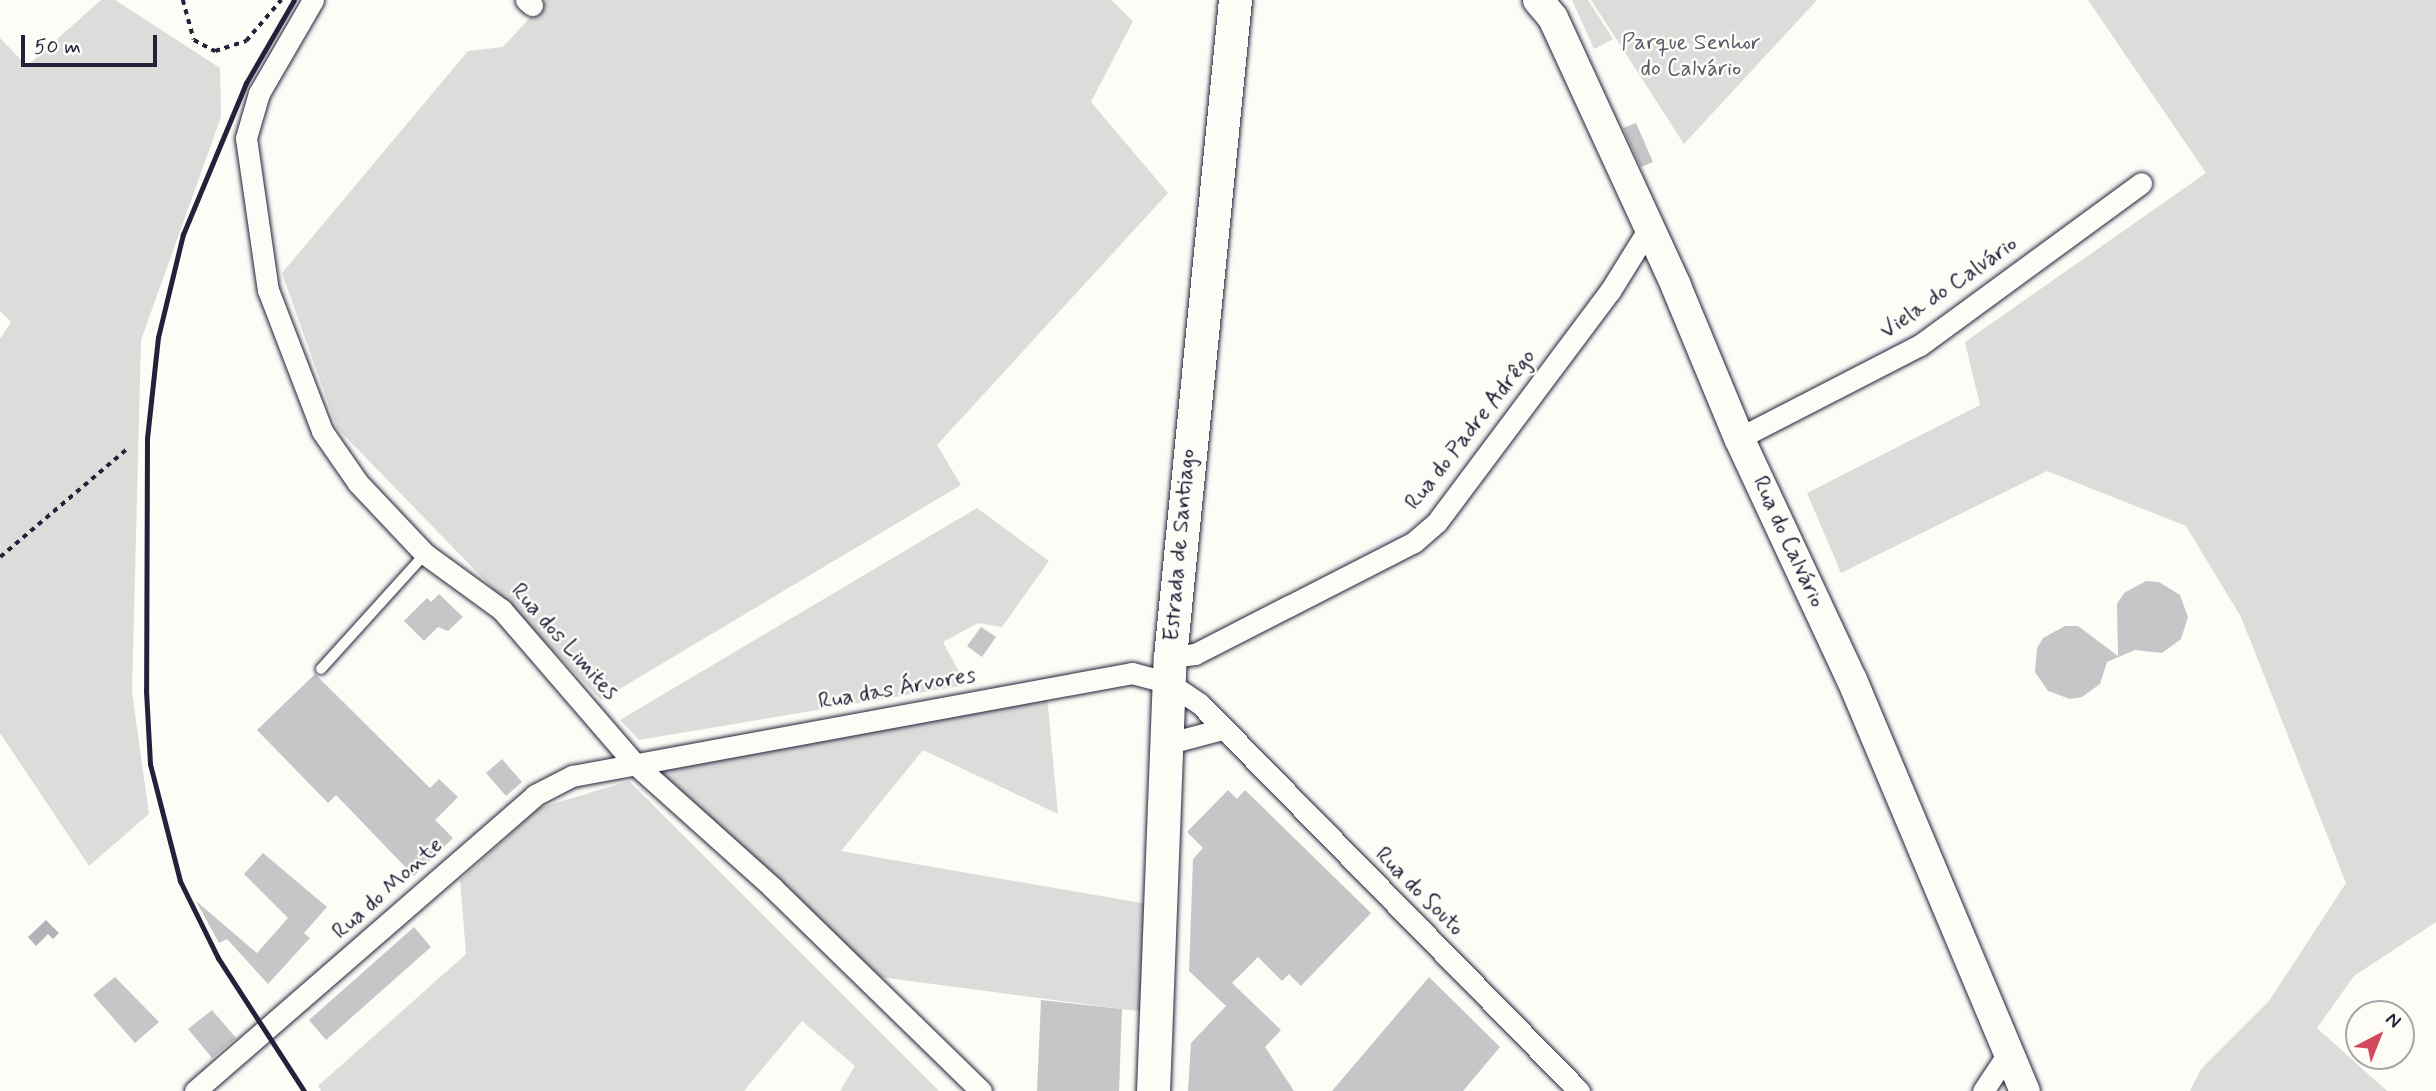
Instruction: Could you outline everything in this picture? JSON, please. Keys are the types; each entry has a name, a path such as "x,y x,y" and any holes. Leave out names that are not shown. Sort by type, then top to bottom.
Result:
{"main road":[{"name":"Estrada de Santiago","path":"1153,1091 1170,670 1234,0"},
{"name":"Rua do Calvário","path":"1546,6 1649,228 1739,438 1852,680 2025,1091"}],"street":[{"name":"Rua dos Limites","path":"313,0 259,93 246,138 268,290 322,431 358,483 425,554 502,610 634,763 772,887 981,1091"},
{"name":"Viela do Calvário","path":"1739,438 1920,345 2141,183"},
{"name":"Rua do Padre Adrêgo","path":"1170,670 1195,654 1414,542 1437,522 1610,291 1649,228"},
{"name":"Rua do Souto","path":"1170,670 1222,729 1579,1091"},
{"name":"Rua das Árvores","path":"634,763 1132,673 1170,670"},
{"path":"1166,744 1222,729"},
{"name":"Rua do Monte","path":"195,1091 535,795 572,776 634,763"},
{"path":"1983,1091 2009,1052"}],"lane":[{"path":"321,669 425,554"}],"path":[{"path":"183,0 194,40 215,51 246,41 281,0"},
{"path":"0,557 127,449"}],"green space":[{"path":"101,0 115,0 220,68 221,117 141,340 132,692 149,814 89,866 0,733 0,339 11,322 0,311 0,38 27,66"},
{"path":"546,0 1111,0 1133,21 1091,102 1168,193 937,445 961,485 601,700 337,428 282,273 468,51 503,47"},
{"path":"1572,0 1588,0 1613,39 1594,49"},
{"name":"Parque Senhor do Calvário","path":"1591,0 1817,0 1684,144"},
{"path":"2088,0 2436,0 2436,922 2354,976 2317,1028 2345,1053 2345,1070 2364,1070 2387,1091 2190,1091 2201,1069 2269,1001 2346,883 2241,617 2186,526 2047,471 1841,573 1807,493 1980,405 1965,342 2206,173"},
{"path":"977,508 1049,561 1002,627 978,623 943,642 966,685 639,740 620,720"},
{"path":"1047,696 1058,814 923,750 841,851 1147,904 1145,1012 880,977 656,768"},
{"path":"629,781 939,1091 840,1091 855,1066 802,1021 744,1091 321,1091 318,1086 466,954 460,880 539,808"}],"shaded area":[{"path":"46,920 59,933 53,939 48,934 36,946 28,937"}],"building":[{"path":"1636,123 1653,162 1641,167 1623,128"},
{"path":"2146,581 2159,582 2180,595 2188,617 2181,639 2162,653 2135,650 2107,662 2100,684 2082,697 2070,699 2048,691 2035,672 2037,648 2043,638 2065,626 2078,626 2118,656 2117,604 2124,593"},
{"path":"439,594 463,617 448,631 438,627 424,641 404,621 427,598 431,602"},
{"path":"981,627 996,637 982,657 967,646"},
{"path":"315,674 430,788 439,779 458,797 435,820 453,838 414,876 336,795 328,803 257,730"},
{"path":"502,759 522,782 506,796 486,773"},
{"path":"1228,790 1237,799 1245,790 1371,913 1301,986 1289,974 1282,981 1258,957 1232,983 1281,1030 1265,1047 1294,1091 1188,1091 1191,1043 1226,1006 1189,971 1193,859 1203,848 1187,832"},
{"path":"263,853 327,907 304,933 310,938 268,984 227,939 219,943 196,901 257,953 288,918 244,874"},
{"path":"414,927 431,947 326,1040 309,1020"},
{"path":"115,977 159,1022 135,1043 93,995"},
{"path":"1429,977 1500,1047 1463,1091 1332,1091"},
{"path":"1041,1000 1122,1009 1119,1091 1037,1091"},
{"path":"212,1010 236,1038 212,1058 188,1029"}],"railway":[{"path":"294,0 246,83 183,234 158,337 147,438 146,690 150,764 180,881 218,958 304,1091"}]}
